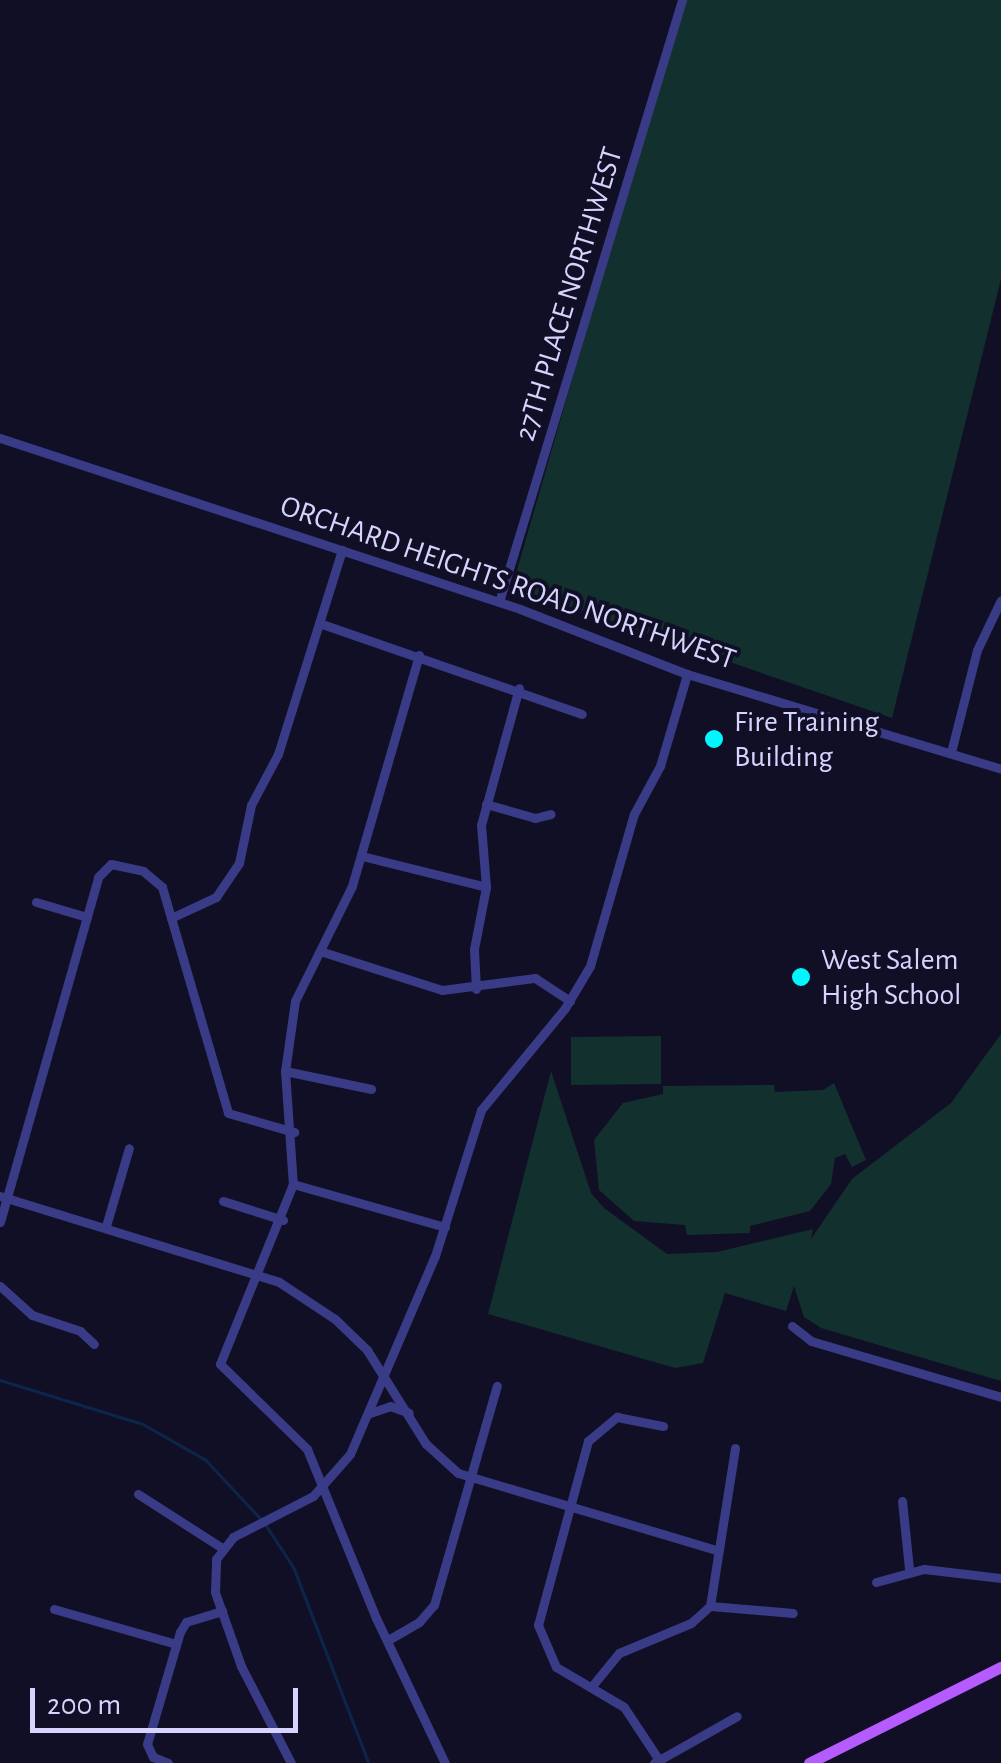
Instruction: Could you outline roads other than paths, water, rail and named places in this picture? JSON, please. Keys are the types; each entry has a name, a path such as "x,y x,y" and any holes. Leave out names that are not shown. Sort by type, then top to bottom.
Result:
{"main road":[{"path":"809,1763 1001,1667"}],"street":[{"name":"27TH PLACE NORTHWEST","path":"500,602 682,0"},
{"name":"ORCHARD HEIGHTS ROAD NORTHWEST","path":"0,438 500,602 687,674 1001,768"},
{"path":"171,918 216,897 239,863 251,805 278,754 342,550"},
{"path":"951,752 977,650 1001,600"},
{"path":"319,622 519,688 582,714"},
{"path":"419,655 362,856 295,1000 285,1070 294,1132 293,1184 283,1220 222,1353 222,1370 292,1428 326,1484 388,1640 445,1763"},
{"path":"291,1763 222,1611 213,1578 222,1548 326,1484 370,1414 444,1227 481,1110 570,1001 590,966 634,814 660,766 687,674"},
{"path":"476,989 474,950 486,887 480,842 486,804 519,688"},
{"path":"486,804 536,818 551,814"},
{"path":"362,856 486,887"},
{"path":"0,1222 98,877 112,864 155,878 171,918 228,1113 294,1132"},
{"path":"36,902 86,916"},
{"path":"320,951 428,988 476,989 536,978 570,1001"},
{"path":"285,1070 371,1090"},
{"path":"106,1226 128,1148"},
{"path":"293,1184 444,1227"},
{"path":"4,1197 260,1272 335,1319 387,1374 435,1455 471,1478 718,1551"},
{"path":"222,1201 283,1220"},
{"path":"0,1286 32,1315 80,1331 94,1344"},
{"path":"792,1326 811,1342 1001,1397"},
{"path":"388,1640 434,1605 497,1386"},
{"path":"370,1414 390,1406 411,1414"},
{"path":"663,1426 626,1417 596,1428 568,1507 538,1624 556,1666 634,1717 658,1762 737,1716"},
{"path":"592,1686 620,1653 691,1623 710,1606 735,1448"},
{"path":"138,1494 222,1548"},
{"path":"902,1501 910,1569"},
{"path":"876,1582 910,1569 1001,1578"},
{"path":"710,1606 793,1614"},
{"path":"54,1608 176,1644"},
{"path":"168,1763 150,1752 176,1644 186,1622 222,1611"}],"waterway":[{"path":"0,1380 143,1424 206,1460 261,1519"},
{"path":"266,1525 294,1568 369,1763"}],"place":[{"name":"Fire Training Building","path":"714,739"},
{"name":"West Salem High School","path":"801,977"}]}
